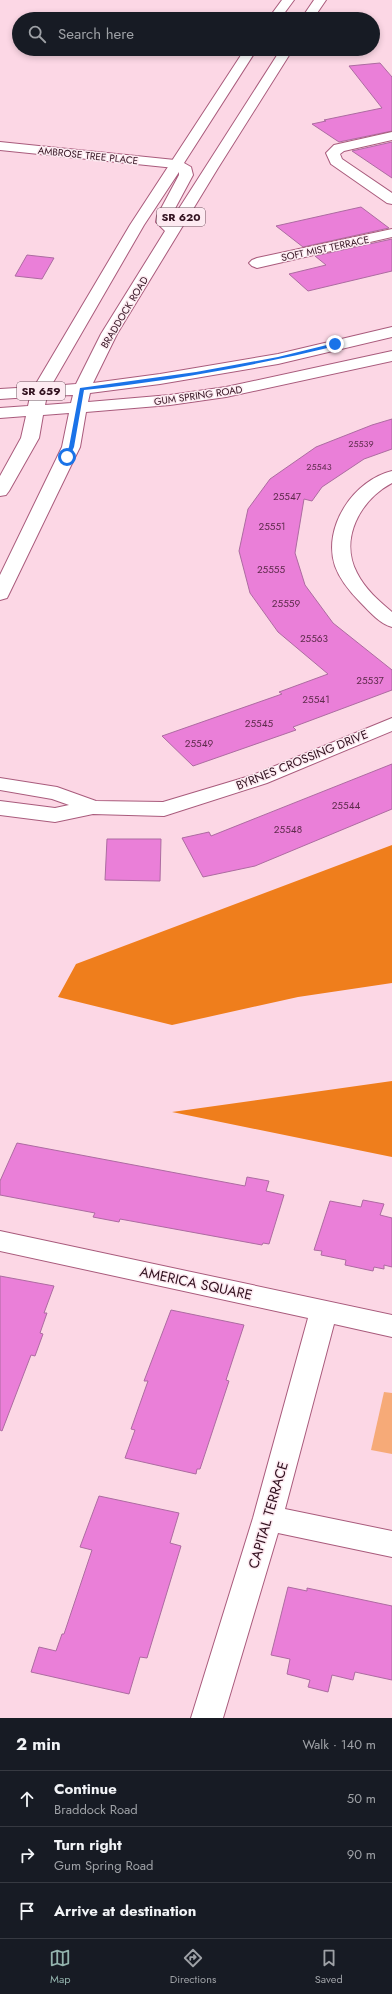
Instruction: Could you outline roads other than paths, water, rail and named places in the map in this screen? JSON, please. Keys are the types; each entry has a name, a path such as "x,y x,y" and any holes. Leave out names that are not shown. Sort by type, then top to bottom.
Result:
{"main road":[{"path":"279,12 288,0"},
{"path":"312,12 320,0"},
{"path":"248,109 238,103 256,56"},
{"path":"0,491 30,438 37,412 40,391 137,225 175,164 256,56"},
{"name":"BRADDOCK ROAD","path":"0,594 71,447 77,408 82,389 109,334 282,56"},
{"path":"392,136 339,148 333,153 336,161 392,200"},
{"name":"AMBROSE TREE PLACE","path":"0,146 175,164"},
{"path":"173,231 163,222 164,216 186,175 186,170 175,164"},
{"name":"SOFT MIST TERRACE","path":"257,263 392,233"},
{"name":"GUM SPRING ROAD","path":"0,394 82,389 129,384 278,358 392,332"},
{"name":"GUM SPRING ROAD","path":"0,413 37,412 130,404 226,392 392,356"},
{"path":"392,476 361,497 347,518 340,541 344,566 360,591 392,621"},
{"name":"BYRNES CROSSING DRIVE","path":"0,808 55,815 93,808 164,809 260,780 392,724"},
{"name":"BYRNES CROSSING DRIVE","path":"0,784 57,793 93,808"},
{"name":"AMERICA SQUARE","path":"0,1240 392,1326"},
{"name":"CAPITAL TERRACE","path":"207,1718 268,1518 324,1310"},
{"path":"268,1518 392,1544"}]}
